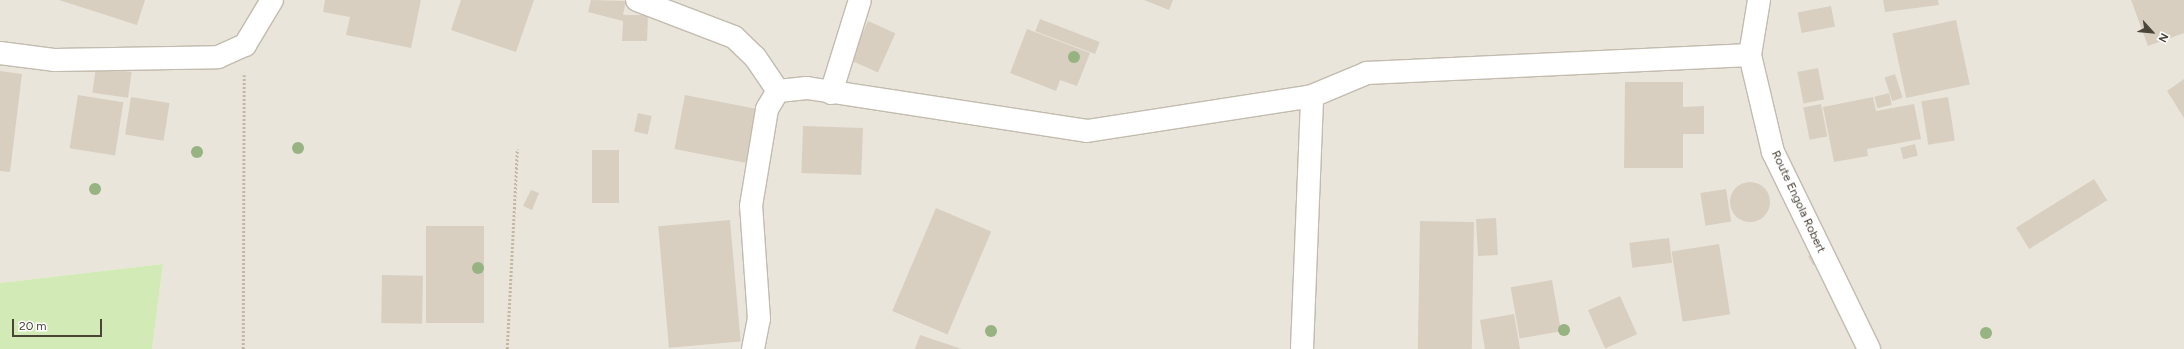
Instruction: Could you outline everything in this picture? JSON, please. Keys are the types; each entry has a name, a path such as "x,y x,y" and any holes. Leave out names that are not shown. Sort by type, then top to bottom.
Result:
{"street":[{"path":"0,53 54,60 202,57 232,53 244,45 272,0"},
{"path":"637,0 734,37 755,57 778,91"},
{"path":"831,93 860,0"},
{"name":"Route Engola Robert","path":"1758,0 1750,55 1773,152 1869,349"},
{"path":"778,91 807,88 831,93 1087,131 1312,96 1367,73 1750,55"},
{"path":"753,349 759,319 751,206 767,109 778,91"},
{"path":"1302,349 1312,96"}],"path":[{"path":"243,349 244,45"},
{"path":"507,349 517,149"}],"shaded area":[{"path":"0,0 2184,0 2184,349 152,349 163,264 0,283"}],"green space":[{"path":"163,264 152,349 0,349 0,283"}],"building":[{"path":"59,0 145,0 137,25"},
{"path":"325,0 421,0 411,48 346,35 350,17 323,12"},
{"path":"461,0 534,0 516,52 451,30"},
{"path":"591,0 626,1 623,15 648,15 647,41 622,41 623,21 588,12"},
{"path":"1144,0 1173,0 1169,10"},
{"path":"1883,0 1938,0 1939,5 1885,12"},
{"path":"2131,0 2184,0 2184,33 2148,46"},
{"path":"1831,6 1835,27 1802,33 1798,12"},
{"path":"1040,19 1100,42 1095,54 1035,31"},
{"path":"1956,20 1970,85 1906,98 1892,34"},
{"path":"868,21 895,33 878,72 851,60"},
{"path":"1027,29 1090,53 1077,86 1060,80 1056,91 1010,73"},
{"path":"96,67 132,72 128,98 92,93"},
{"path":"1818,68 1824,99 1803,103 1797,72"},
{"path":"0,71 22,74 10,172 0,171"},
{"path":"1895,74 1903,98 1892,101 1885,77"},
{"path":"2184,79 2184,118 2167,91"},
{"path":"1625,82 1683,82 1683,107 1704,106 1704,134 1683,134 1683,168 1624,168"},
{"path":"1889,93 1892,105 1877,108 1874,97"},
{"path":"78,95 123,102 115,156 70,148"},
{"path":"685,95 760,110 749,163 675,149"},
{"path":"131,97 170,103 164,141 125,135"},
{"path":"1873,97 1876,111 1914,104 1921,139 1867,149 1868,156 1834,162 1823,107"},
{"path":"1948,97 1955,140 1928,145 1921,101"},
{"path":"1821,104 1827,136 1810,140 1803,107"},
{"path":"638,113 652,116 648,134 634,132"},
{"path":"803,126 863,128 861,175 801,173"},
{"path":"1915,144 1918,156 1903,159 1900,148"},
{"path":"592,150 619,150 619,203 592,203"},
{"path":"2094,179 2107,200 2029,249 2016,228"},
{"path":"1750,182 1758,184 1764,188 1768,194 1770,202 1768,210 1764,216 1758,220 1750,222 1742,220 1736,216 1732,210 1730,202 1732,194 1736,188 1742,184"},
{"path":"1726,189 1731,222 1705,226 1700,193"},
{"path":"531,190 539,193 532,210 523,206"},
{"path":"936,208 991,231 947,335 892,311"},
{"path":"1496,218 1498,255 1478,256 1476,219"},
{"path":"730,220 741,342 669,348 658,226"},
{"path":"1420,221 1474,222 1472,349 1418,349"},
{"path":"426,226 484,226 484,323 426,323"},
{"path":"1669,238 1672,263 1632,268 1629,243"},
{"path":"1719,244 1730,314 1683,322 1672,252"},
{"path":"1815,253 1820,262 1813,265 1808,256"},
{"path":"382,275 423,276 422,324 381,323"},
{"path":"1552,280 1561,331 1520,339 1511,287"},
{"path":"1620,296 1637,334 1605,349 1588,310"},
{"path":"1514,314 1520,349 1485,349 1480,320"},
{"path":"920,335 962,349 915,349"}]}
